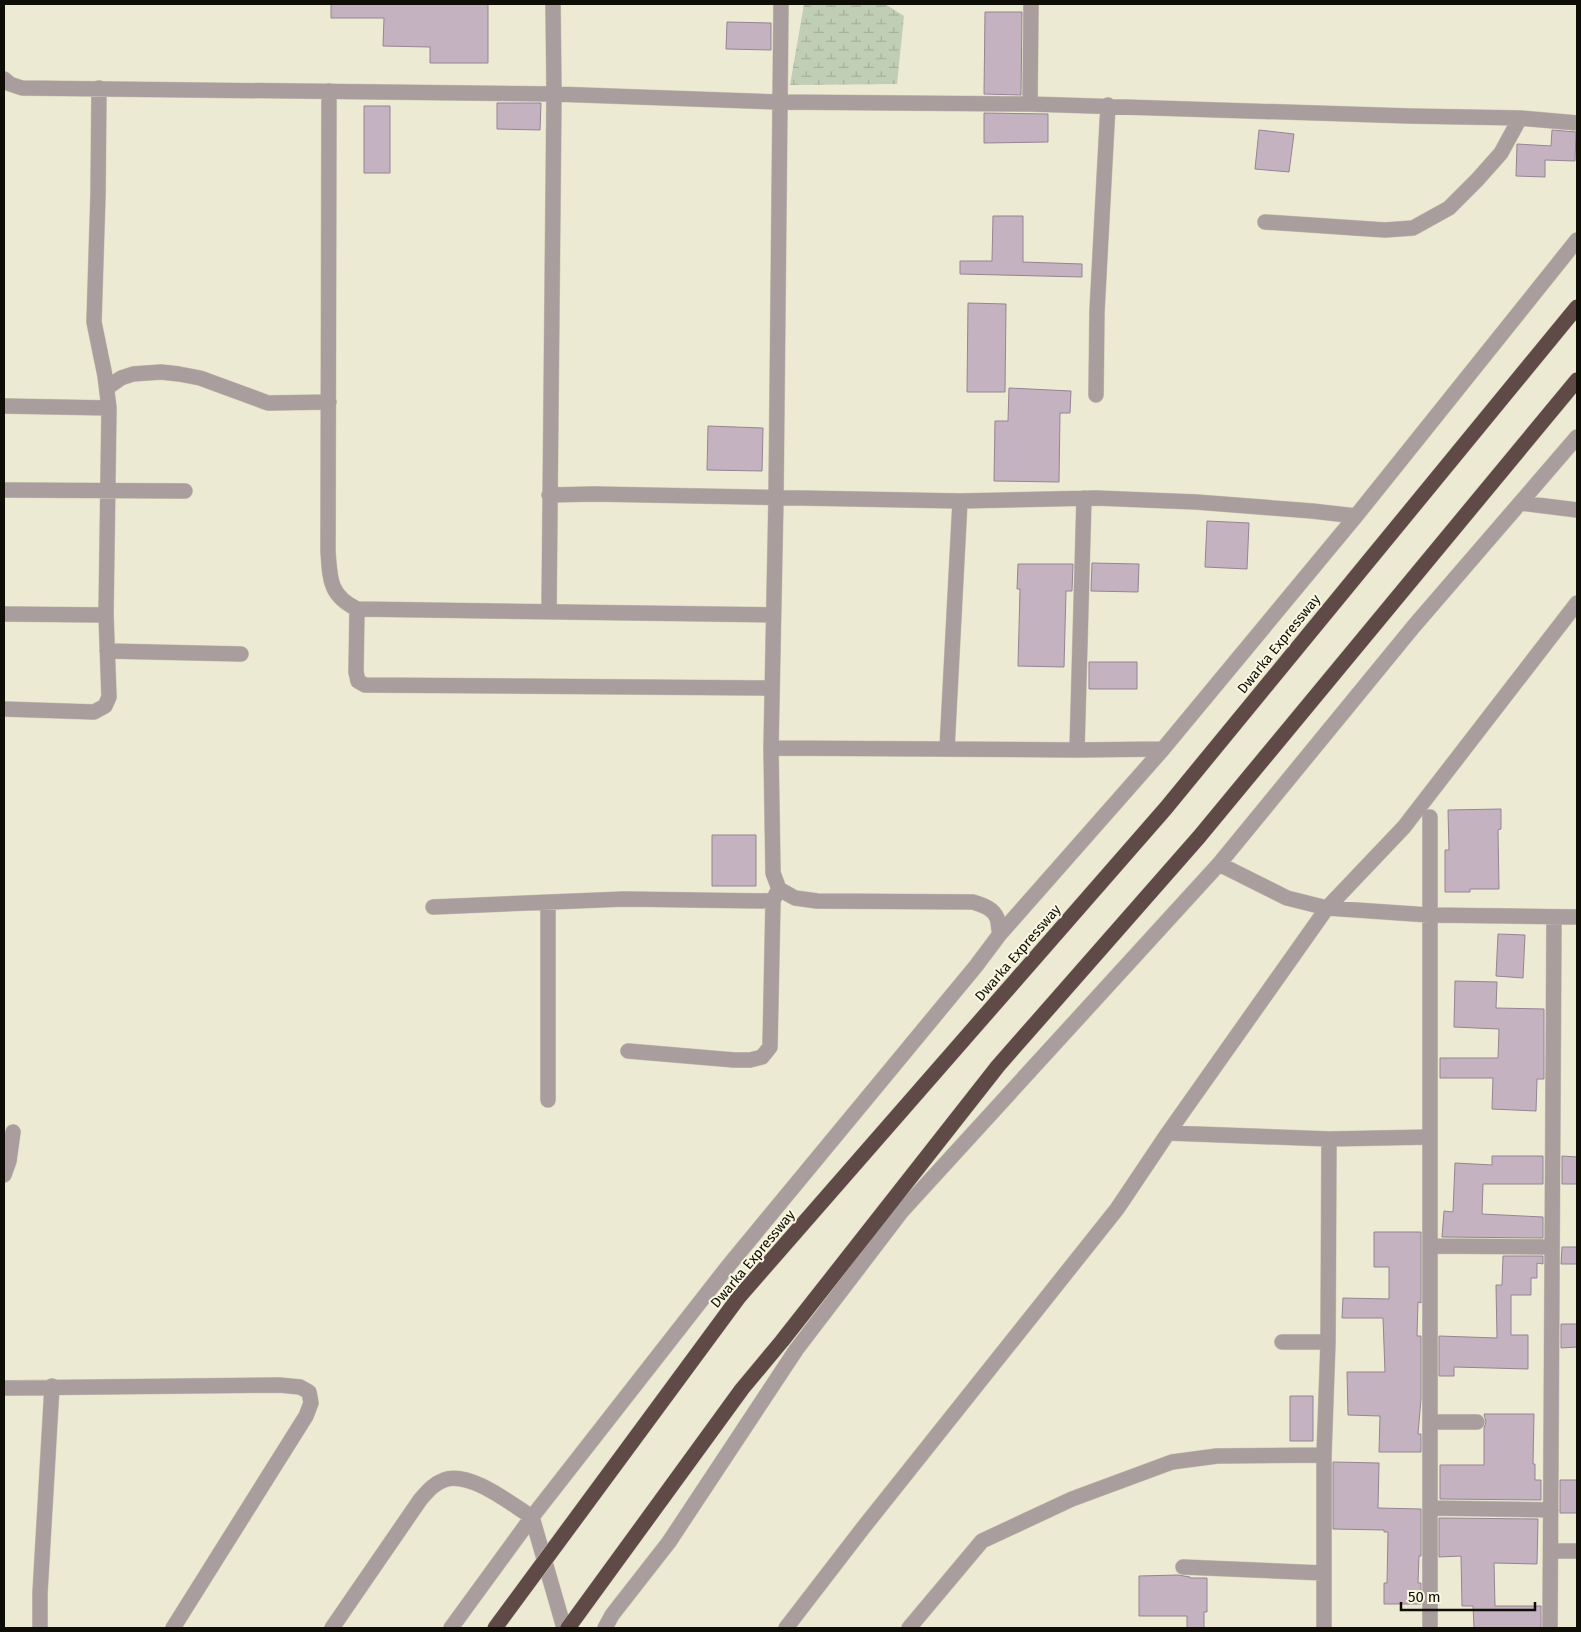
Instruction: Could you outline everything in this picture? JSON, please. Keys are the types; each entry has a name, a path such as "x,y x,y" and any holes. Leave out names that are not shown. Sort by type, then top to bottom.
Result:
{"highway":[{"name":"Dwarka Expressway","path":"495,1628 739,1297 1166,808 1577,307"},
{"path":"568,1628 742,1389 998,1066 1199,837 1577,380"}],"street":[{"path":"549,611 554,94 553,4"},
{"path":"628,1051 750,1060 762,1057 770,1047 776,895 773,873 771,748 776,498 781,4"},
{"path":"1030,4 1030,104"},
{"path":"4,79 10,84 22,88 554,94 779,102 1108,105 1409,116 1520,118 1577,123"},
{"path":"4,709 94,712 105,706 109,697 106,615 109,408 94,322 98,194 98,88"},
{"path":"328,92 328,551 330,580 343,602 357,609 773,615"},
{"path":"1096,395 1097,311 1108,105"},
{"path":"1265,222 1385,230 1413,228 1449,208 1470,187 1501,153 1520,118"},
{"path":"451,1628 532,1517 729,1265 976,966 1000,934 1163,749 1356,516 1577,240"},
{"path":"107,388 121,378 133,374 161,372 200,378 268,403 328,402"},
{"path":"4,406 109,408"},
{"path":"605,1628 612,1616 669,1542 796,1350 902,1212 1219,864 1414,626 1577,437"},
{"path":"4,490 185,491"},
{"path":"549,496 594,494 960,501 1084,498 1196,502 1356,516"},
{"path":"1077,750 1084,498"},
{"path":"947,749 960,501"},
{"path":"1521,503 1577,510"},
{"path":"786,1628 862,1528 1118,1208 1168,1133 1327,908 1404,827 1577,603"},
{"path":"357,609 356,672 358,680 366,685 772,688"},
{"path":"4,614 106,615"},
{"path":"107,652 240,654"},
{"path":"771,748 1163,749"},
{"path":"1430,817 1430,1628"},
{"path":"1219,864 1287,898 1327,908 1429,915 1577,917"},
{"path":"433,907 776,895 817,901 973,902 988,907 997,918 1000,934"},
{"path":"548,903 548,1100"},
{"path":"1550,1628 1554,917"},
{"path":"4,1175 9,1161 13,1132"},
{"path":"1168,1133 1329,1139 1430,1137"},
{"path":"1324,1628 1324,1455 1328,1342 1329,1139"},
{"path":"1430,1246 1552,1247"},
{"path":"1282,1342 1328,1342"},
{"path":"4,1388 279,1385 300,1387 309,1392 311,1403 306,1416 172,1628"},
{"path":"40,1628 40,1593 52,1386"},
{"path":"1430,1422 1477,1422"},
{"path":"909,1628 982,1541 1072,1500 1172,1462 1217,1456 1324,1455"},
{"path":"332,1628 420,1500 433,1486 445,1479 461,1478 478,1484 532,1517 564,1628"},
{"path":"1430,1508 1551,1510"},
{"path":"1550,1550 1577,1551"},
{"path":"1183,1567 1324,1573"}],"green space":[{"path":"804,4 885,4 904,16 897,84 790,85"}],"building":[{"path":"331,4 488,4 488,63 430,63 430,47 383,46 384,18 331,18"},
{"path":"985,12 1022,12 1021,95 984,94"},
{"path":"727,22 771,23 771,50 726,49"},
{"path":"497,103 541,103 540,130 497,129"},
{"path":"364,106 390,106 390,173 364,173"},
{"path":"984,113 1048,114 1048,142 984,143"},
{"path":"1259,130 1294,134 1289,172 1255,169"},
{"path":"1552,130 1576,132 1575,161 1545,160 1545,177 1516,176 1517,144 1551,146"},
{"path":"993,216 1023,216 1023,262 1082,264 1082,277 960,274 960,261 992,261"},
{"path":"968,303 1006,304 1005,392 967,392"},
{"path":"1009,388 1071,391 1070,413 1060,413 1059,482 994,481 995,421 1008,421"},
{"path":"708,426 763,428 762,471 707,470"},
{"path":"1207,521 1249,523 1247,569 1205,567"},
{"path":"1092,563 1139,564 1138,592 1091,591"},
{"path":"1018,564 1073,564 1072,591 1066,591 1064,667 1018,666 1020,589 1017,589"},
{"path":"1089,662 1137,662 1137,689 1089,689"},
{"path":"1501,809 1501,829 1498,830 1499,889 1470,889 1470,892 1445,892 1445,850 1449,850 1448,810"},
{"path":"712,835 756,835 756,886 712,886"},
{"path":"1498,934 1525,935 1523,978 1496,976"},
{"path":"1455,981 1497,982 1496,1008 1544,1009 1544,1079 1537,1079 1536,1111 1492,1109 1493,1078 1440,1078 1440,1058 1498,1058 1499,1029 1454,1027"},
{"path":"1492,1156 1543,1156 1543,1184 1483,1184 1482,1214 1543,1217 1543,1238 1442,1237 1444,1211 1453,1212 1455,1163 1492,1165"},
{"path":"1562,1156 1577,1157 1577,1184 1562,1184"},
{"path":"1374,1232 1421,1232 1421,1303 1418,1302 1417,1336 1421,1336 1421,1399 1418,1434 1421,1434 1421,1452 1379,1452 1380,1416 1348,1415 1347,1372 1385,1372 1383,1318 1342,1318 1343,1298 1389,1299 1389,1267 1374,1267"},
{"path":"1562,1247 1577,1247 1577,1264 1561,1264"},
{"path":"1503,1256 1543,1256 1543,1264 1537,1263 1537,1278 1531,1278 1531,1295 1511,1295 1511,1335 1528,1335 1528,1369 1454,1367 1454,1376 1439,1376 1439,1336 1497,1338 1496,1285 1502,1285"},
{"path":"1561,1324 1577,1324 1577,1347 1561,1348"},
{"path":"1290,1396 1313,1396 1313,1441 1290,1441"},
{"path":"1484,1414 1534,1414 1533,1464 1535,1464 1535,1480 1541,1480 1541,1500 1440,1499 1440,1465 1484,1465 1484,1428 1486,1422"},
{"path":"1333,1462 1379,1463 1378,1508 1421,1509 1421,1556 1419,1556 1418,1583 1421,1583 1421,1604 1384,1604 1384,1583 1387,1583 1388,1532 1384,1532 1384,1530 1333,1529"},
{"path":"1560,1480 1577,1480 1577,1513 1560,1513"},
{"path":"1439,1518 1538,1519 1537,1564 1494,1563 1495,1606 1541,1606 1541,1628 1474,1628 1473,1606 1462,1606 1461,1556 1439,1557"},
{"path":"1178,1575 1190,1578 1207,1578 1207,1612 1204,1612 1204,1628 1187,1628 1187,1616 1139,1616 1139,1576"}]}
